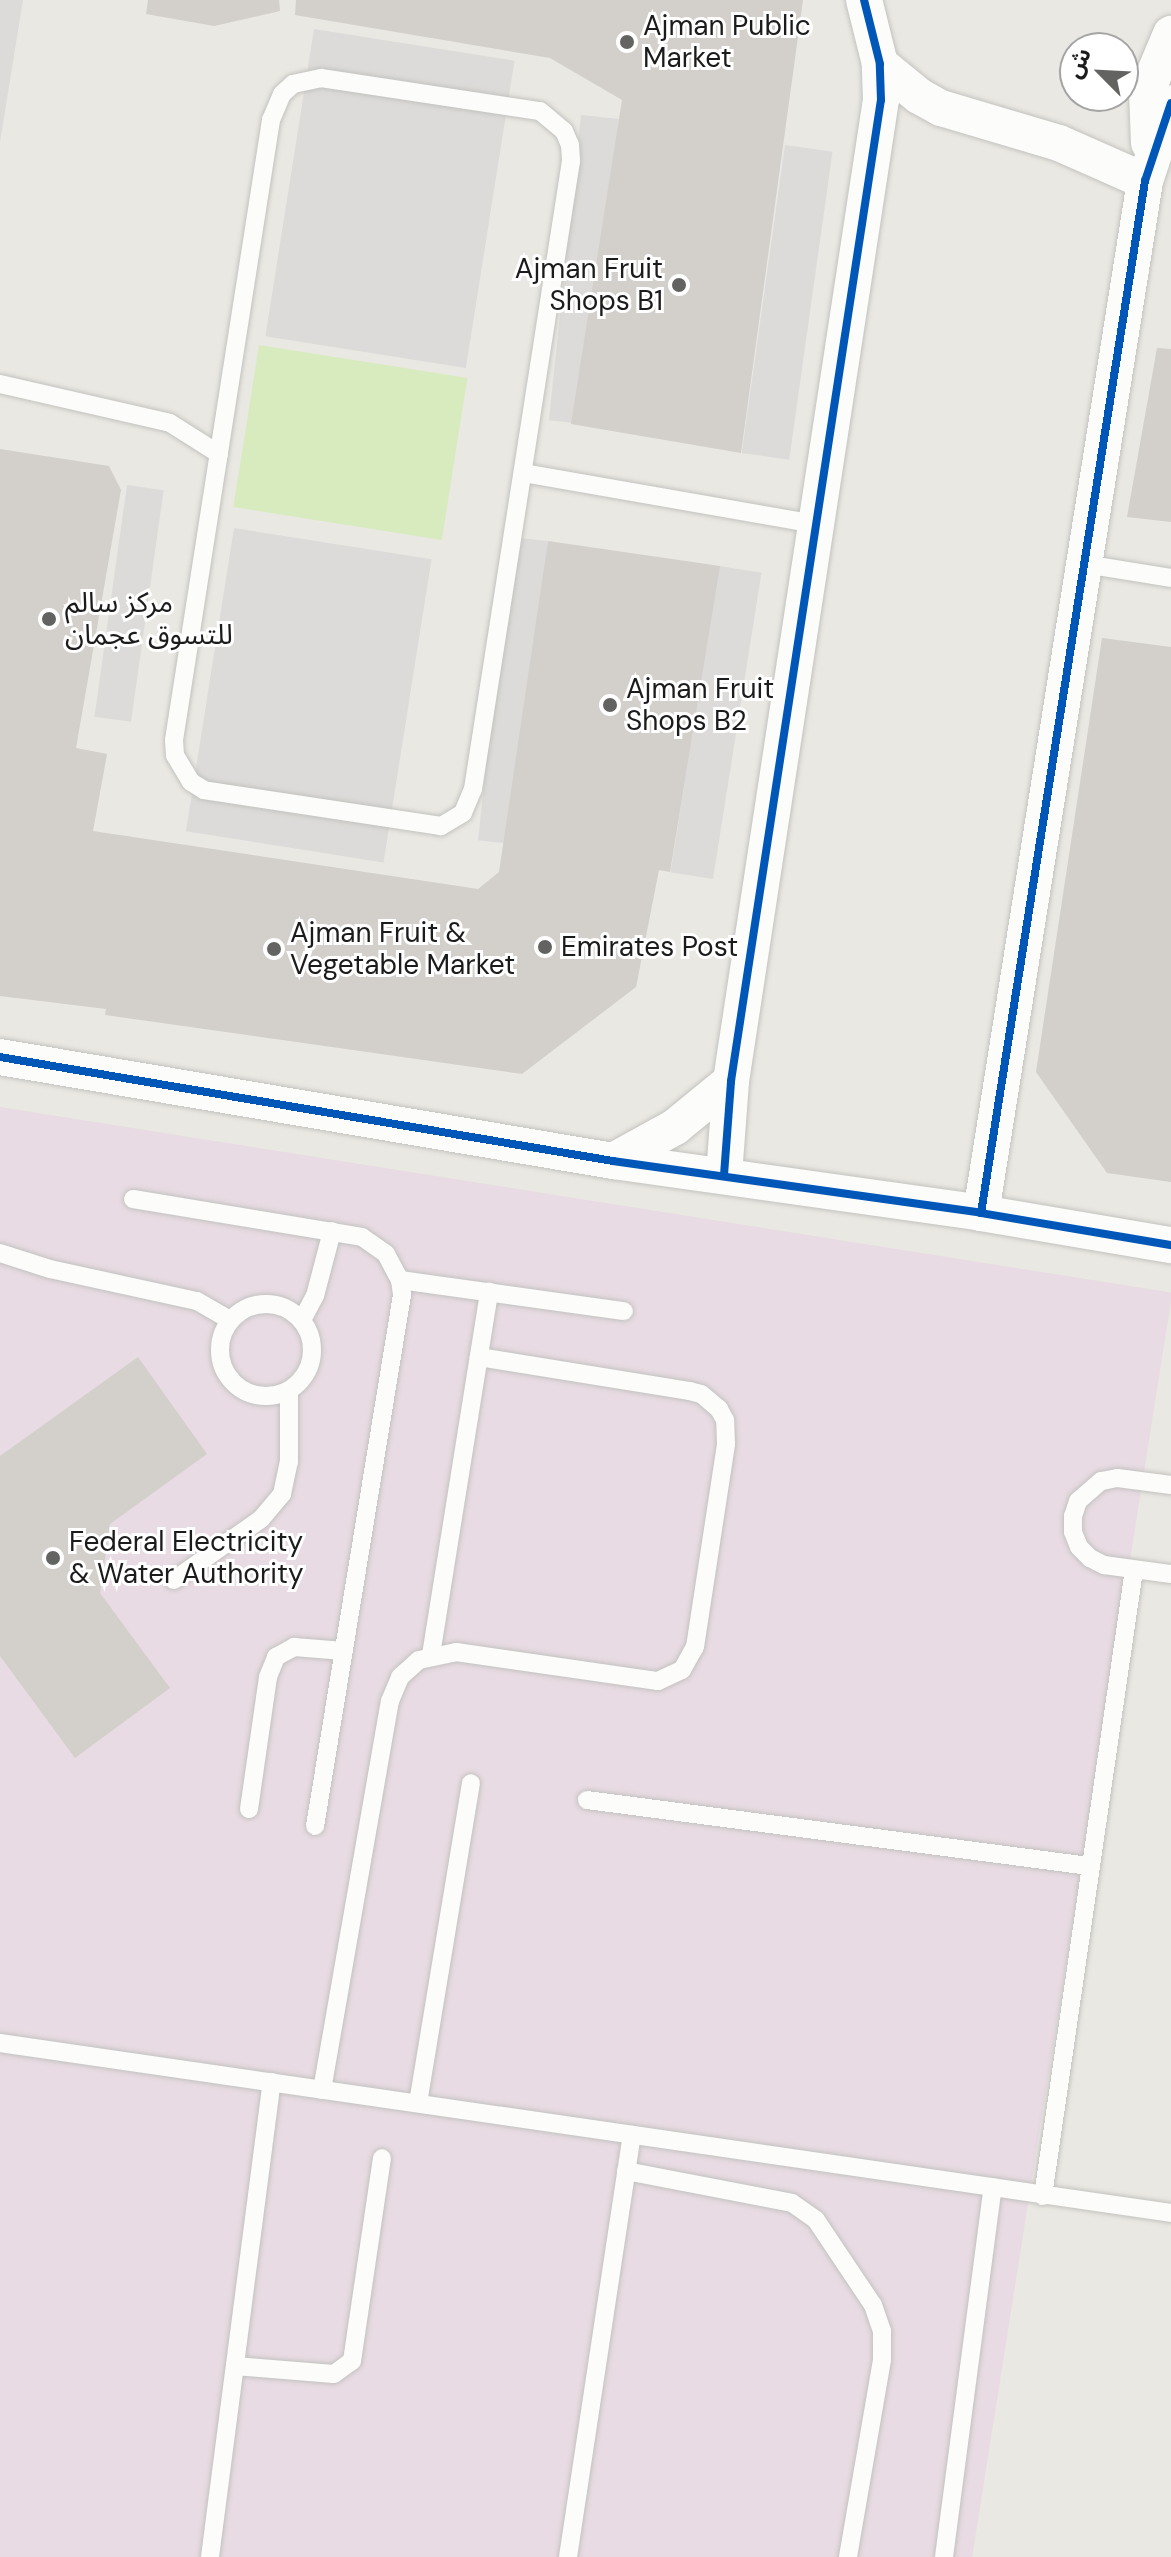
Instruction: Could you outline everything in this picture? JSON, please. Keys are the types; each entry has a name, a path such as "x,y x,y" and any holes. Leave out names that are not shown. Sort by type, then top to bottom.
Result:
{"street":[{"path":"724,1175 731,1081 881,100 880,64 864,0"},
{"path":"981,1213 1148,168 1147,91 1171,34"},
{"path":"880,64 919,96 941,108 1148,168"},
{"path":"1148,168 1171,103"},
{"path":"0,1057 613,1161 981,1213 1171,1245"},
{"path":"613,1161 675,1127 731,1081"}],"lane":[{"path":"321,78 540,111 564,131 571,161 471,802 453,821 427,826 219,794 191,782 181,770 174,740 219,454 275,106 293,84 321,78"},
{"path":"0,384 170,423 219,454"},
{"path":"523,473 816,524"},
{"path":"1085,564 1171,578"},
{"path":"133,1199 332,1231 375,1244 395,1266 400,1280 402,1295 315,1826"},
{"path":"302,1320 315,1296 332,1231"},
{"path":"1,1256 197,1301 230,1320"},
{"path":"400,1280 624,1311"},
{"path":"431,1655 489,1292"},
{"path":"174,1580 261,1519 282,1494 289,1462 289,1391 309,1366 311,1342 302,1320 274,1304 257,1304 230,1320 222,1334 219,1350 222,1367 242,1391 258,1397 289,1391"},
{"path":"322,2090 390,1701 400,1677 419,1660 456,1652 658,1681 682,1670 695,1647 726,1444 725,1420 719,1409 701,1394 689,1391 479,1357"},
{"path":"1171,1485 1117,1478 1088,1489 1078,1501 1073,1532 1079,1547 1090,1558 1104,1565 1171,1574"},
{"path":"1043,2196 1134,1570"},
{"path":"249,1809 268,1677 276,1657 294,1647 344,1651"},
{"path":"418,2103 471,1783"},
{"path":"587,1800 1089,1866"},
{"path":"0,2043 1171,2213"},
{"path":"210,2557 272,2082"},
{"path":"568,2557 632,2135"},
{"path":"235,2366 334,2374 352,2361 382,2158"},
{"path":"626,2171 792,2203 816,2220 873,2305 882,2331 882,2360 848,2557"},
{"path":"944,2557 993,2187"}],"shaded area":[{"path":"0,0 23,0 0,142"},
{"path":"314,29 515,61 466,368 265,336"},
{"path":"581,115 619,119 587,424 549,420"},
{"path":"785,145 833,152 789,460 742,453"},
{"path":"127,485 164,490 131,722 94,717"},
{"path":"234,528 432,559 384,863 186,831"},
{"path":"510,537 548,541 516,844 478,840"},
{"path":"719,566 761,573 713,879 671,872"},
{"path":"0,1107 1171,1292 972,2557 0,2557"}],"green space":[{"path":"259,345 467,378 442,540 233,507"}],"building":[{"path":"148,0 279,0 280,11 214,26 146,14"},
{"path":"296,0 803,0 741,453 571,424 622,100 550,58 295,15"},
{"path":"1157,348 1171,349 1171,522 1127,517"},
{"path":"0,449 109,466 121,490 76,748 107,754 93,831 478,889 499,872 548,541 720,566 670,872 659,870 636,987 522,1074 105,1015 106,1009 0,996"},
{"path":"1102,638 1171,647 1171,1182 1107,1173 1036,1072"},
{"name":"Federal Electricity & Water Authority","path":"138,1357 207,1454 110,1524 100,1593 170,1688 75,1758 0,1656 0,1456"}],"cycle path":[{"path":"724,1175 731,1081 881,100 880,64 864,0"},
{"path":"981,1213 1145,181 1171,103"},
{"path":"0,1057 613,1161 981,1213 1171,1245"}],"place":[{"name":"Ajman Public Market","path":"627,42"},
{"name":"Ajman Fruit Shops B1","path":"679,285"},
{"name":"مركز سالم للتسوق عجمان","path":"49,619"},
{"name":"Ajman Fruit Shops B2","path":"610,705"},
{"name":"Emirates Post","path":"545,947"},
{"name":"Ajman Fruit & Vegetable Market","path":"274,949"},
{"name":"Federal Electricity & Water Authority","path":"53,1558"}]}
